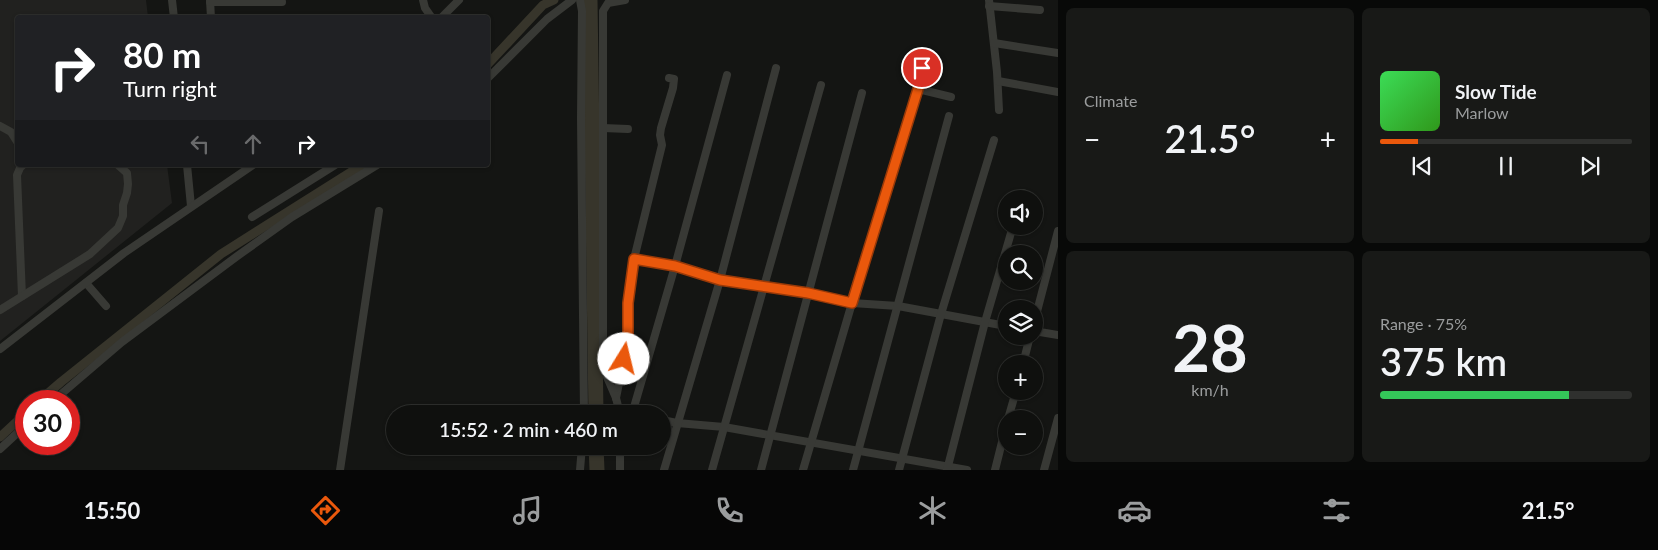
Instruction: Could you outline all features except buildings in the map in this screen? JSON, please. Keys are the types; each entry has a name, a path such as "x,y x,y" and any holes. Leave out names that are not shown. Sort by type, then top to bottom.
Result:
{"street":[{"path":"172,0 174,15"},
{"path":"423,0 425,8 430,15"},
{"path":"445,15 458,0"},
{"path":"490,76 547,19 572,0"},
{"path":"580,0 582,11 581,118 584,405"},
{"path":"619,405 604,370 603,348 603,11 608,3 625,0"},
{"path":"211,15 210,1 282,2"},
{"path":"1000,110 989,3 1040,10"},
{"path":"994,43 1058,54"},
{"path":"664,470 720,280 776,68"},
{"path":"803,470 918,89 922,68"},
{"path":"635,405 727,75"},
{"path":"616,398 628,339 628,303 634,259 662,146 660,135 674,82 674,79 669,78"},
{"path":"998,81 1058,92"},
{"path":"712,470 820,85"},
{"path":"918,89 951,97"},
{"path":"761,470 862,92"},
{"path":"853,470 949,116"},
{"path":"0,126 11,132 15,138"},
{"path":"603,128 628,129"},
{"path":"899,470 941,314 994,140"},
{"path":"21,167 17,175 22,296"},
{"path":"0,310 90,254 118,228 123,216 122,205 128,184 127,173 120,167"},
{"path":"187,167 191,206"},
{"path":"252,217 328,167"},
{"path":"66,390 122,342 236,257 292,217 374,167"},
{"path":"0,349 124,252 191,206 240,169"},
{"path":"340,470 379,211"},
{"path":"1040,300 1058,231"},
{"path":"947,468 985,322 1011,235"},
{"path":"634,259 675,266 720,280 808,293 852,303 898,306 998,324"},
{"path":"86,283 106,306"},
{"path":"1043,332 1058,335"},
{"path":"1044,470 1058,418"},
{"path":"671,422 724,427 902,458 947,468 967,470"},
{"path":"0,449 15,435"},
{"path":"580,470 581,455"},
{"path":"620,455 620,470"},
{"path":"995,470 999,455"}],"shaded area":[{"path":"0,0 146,0 148,15 15,15 15,167 167,167 172,203 0,341"}],"waterway":[{"path":"490,62 543,5 554,0"},
{"path":"590,0 596,405"},
{"path":"52,390 221,254 359,167"},
{"path":"0,437 15,423"},
{"path":"596,455 597,470"}],"route":[{"path":"624,359 628,339 628,303 634,259 675,266 720,280 808,293 852,303 918,89 922,68"}]}
